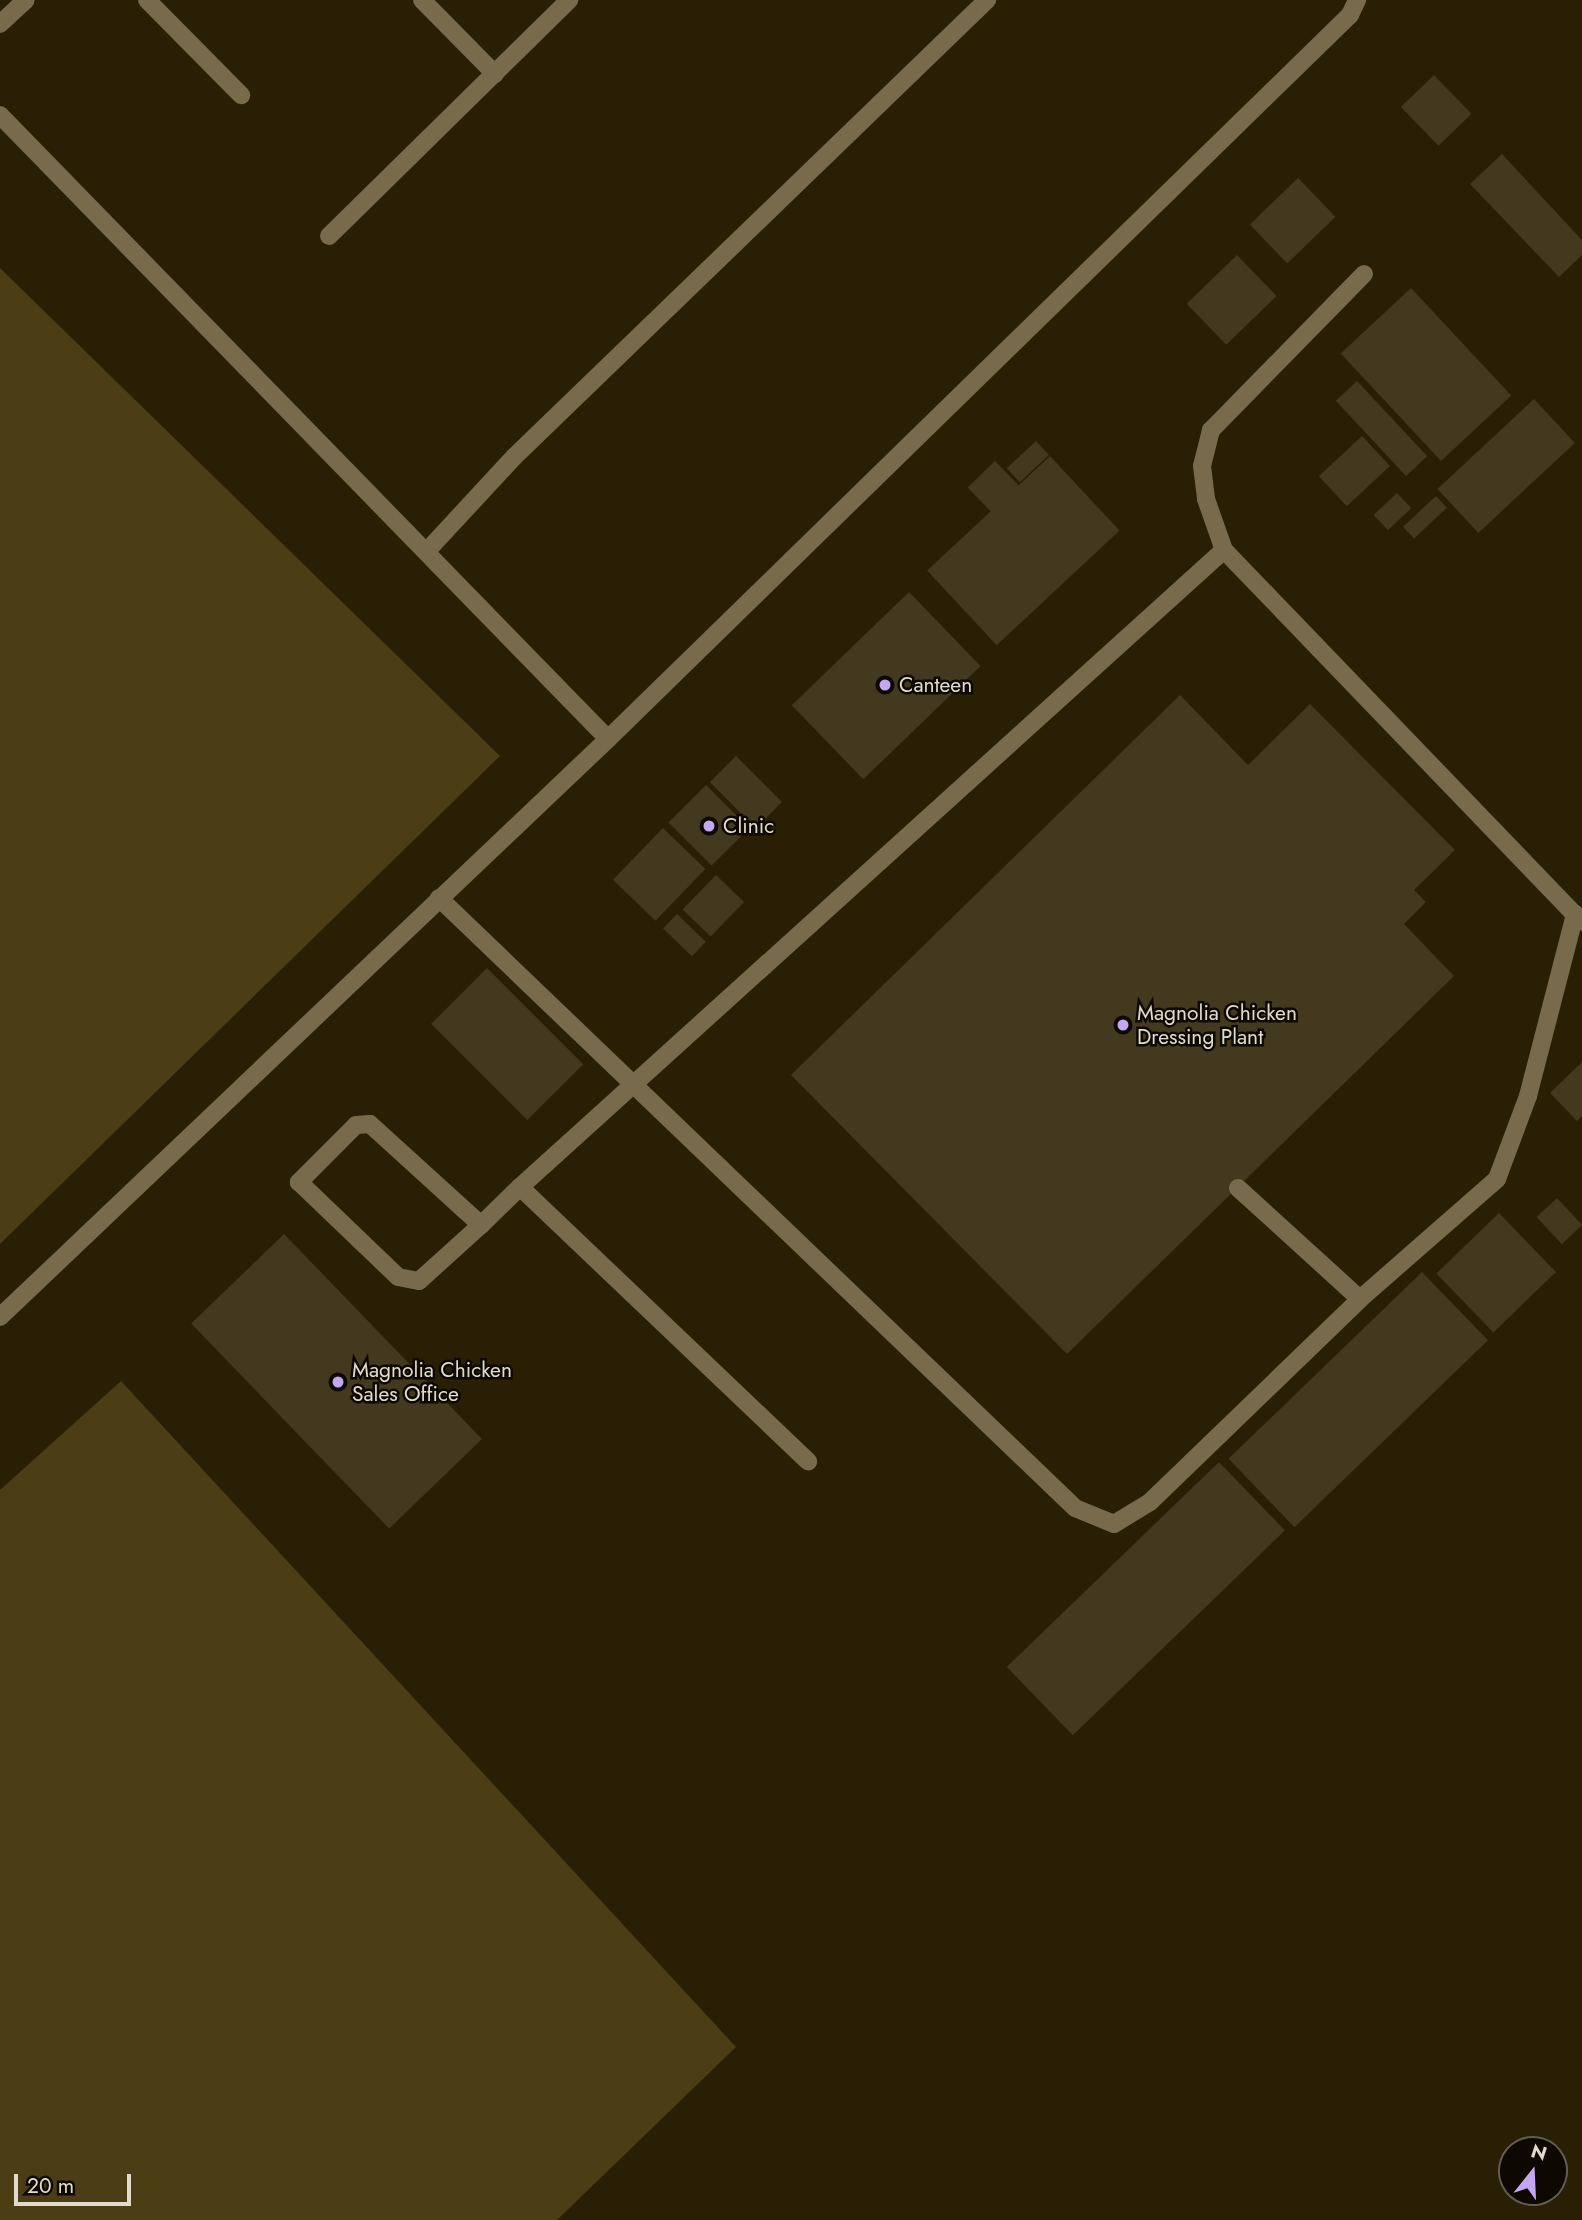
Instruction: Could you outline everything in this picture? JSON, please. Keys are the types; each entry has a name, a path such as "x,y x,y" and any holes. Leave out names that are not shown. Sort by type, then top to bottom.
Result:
{"lane":[{"path":"0,24 26,0"},
{"path":"147,0 241,95"},
{"path":"422,0 495,74"},
{"path":"329,236 569,0"},
{"path":"426,552 514,457 988,0"},
{"path":"0,1317 608,739 1350,15 1357,0"},
{"path":"0,115 608,739"},
{"path":"439,898 631,1087 1075,1507 1101,1523 1114,1524 1150,1502 1360,1299 1497,1179 1528,1096 1578,918 1224,550 1206,499 1202,466 1211,430 1364,274"},
{"path":"481,1225 370,1124 356,1125 299,1182 408,1281 419,1281 481,1225 520,1187 1224,550"},
{"path":"520,1187 808,1461"},
{"path":"1238,1188 1360,1299"}],"shaded area":[{"path":"0,268 500,756 0,1244"},
{"path":"121,1381 736,2047 557,2220 0,2220 0,1490"}],"building":[{"path":"1434,75 1472,114 1438,146 1401,107"},
{"path":"1502,154 1582,240 1582,255 1559,277 1470,184"},
{"path":"1298,178 1336,217 1287,263 1250,225"},
{"path":"1237,255 1277,296 1226,345 1187,304"},
{"path":"1411,288 1511,396 1441,461 1341,353"},
{"path":"1357,381 1427,456 1406,476 1336,401"},
{"path":"1534,399 1575,443 1478,533 1437,489"},
{"path":"1362,436 1390,466 1347,506 1319,476"},
{"path":"1036,441 1049,455 1020,482 1007,468"},
{"path":"1050,456 1120,531 997,645 927,571"},
{"path":"995,461 1019,486 992,513 968,487"},
{"path":"1397,493 1411,508 1388,530 1374,515"},
{"path":"1436,496 1447,508 1414,538 1403,527"},
{"name":"Canteen","path":"909,592 981,666 863,779 792,705"},
{"name":"Magnolia Chicken Dressing Plant","path":"1180,695 1248,765 1310,704 1455,850 1414,890 1426,902 1404,924 1454,976 1067,1354 791,1075"},
{"path":"736,756 782,802 756,828 710,782"},
{"name":"Clinic","path":"706,785 749,828 712,866 669,822"},
{"path":"663,828 705,869 655,921 613,880"},
{"path":"716,875 744,902 711,937 683,910"},
{"path":"677,914 706,942 692,956 663,928"},
{"path":"487,968 583,1064 527,1120 431,1024"},
{"path":"1582,1062 1582,1116 1577,1121 1550,1093"},
{"path":"1557,1198 1582,1225 1562,1244 1537,1217"},
{"path":"1499,1213 1556,1272 1493,1332 1436,1273"},
{"name":"Magnolia Chicken Sales Office","path":"284,1234 482,1439 389,1529 191,1324"},
{"path":"1422,1272 1488,1340 1294,1527 1228,1459"},
{"path":"1219,1462 1285,1530 1073,1735 1007,1667"}],"place":[{"name":"Canteen","path":"885,685"},
{"name":"Clinic","path":"709,826"},
{"name":"Magnolia Chicken Dressing Plant","path":"1123,1025"},
{"name":"Magnolia Chicken Sales Office","path":"338,1382"}]}
